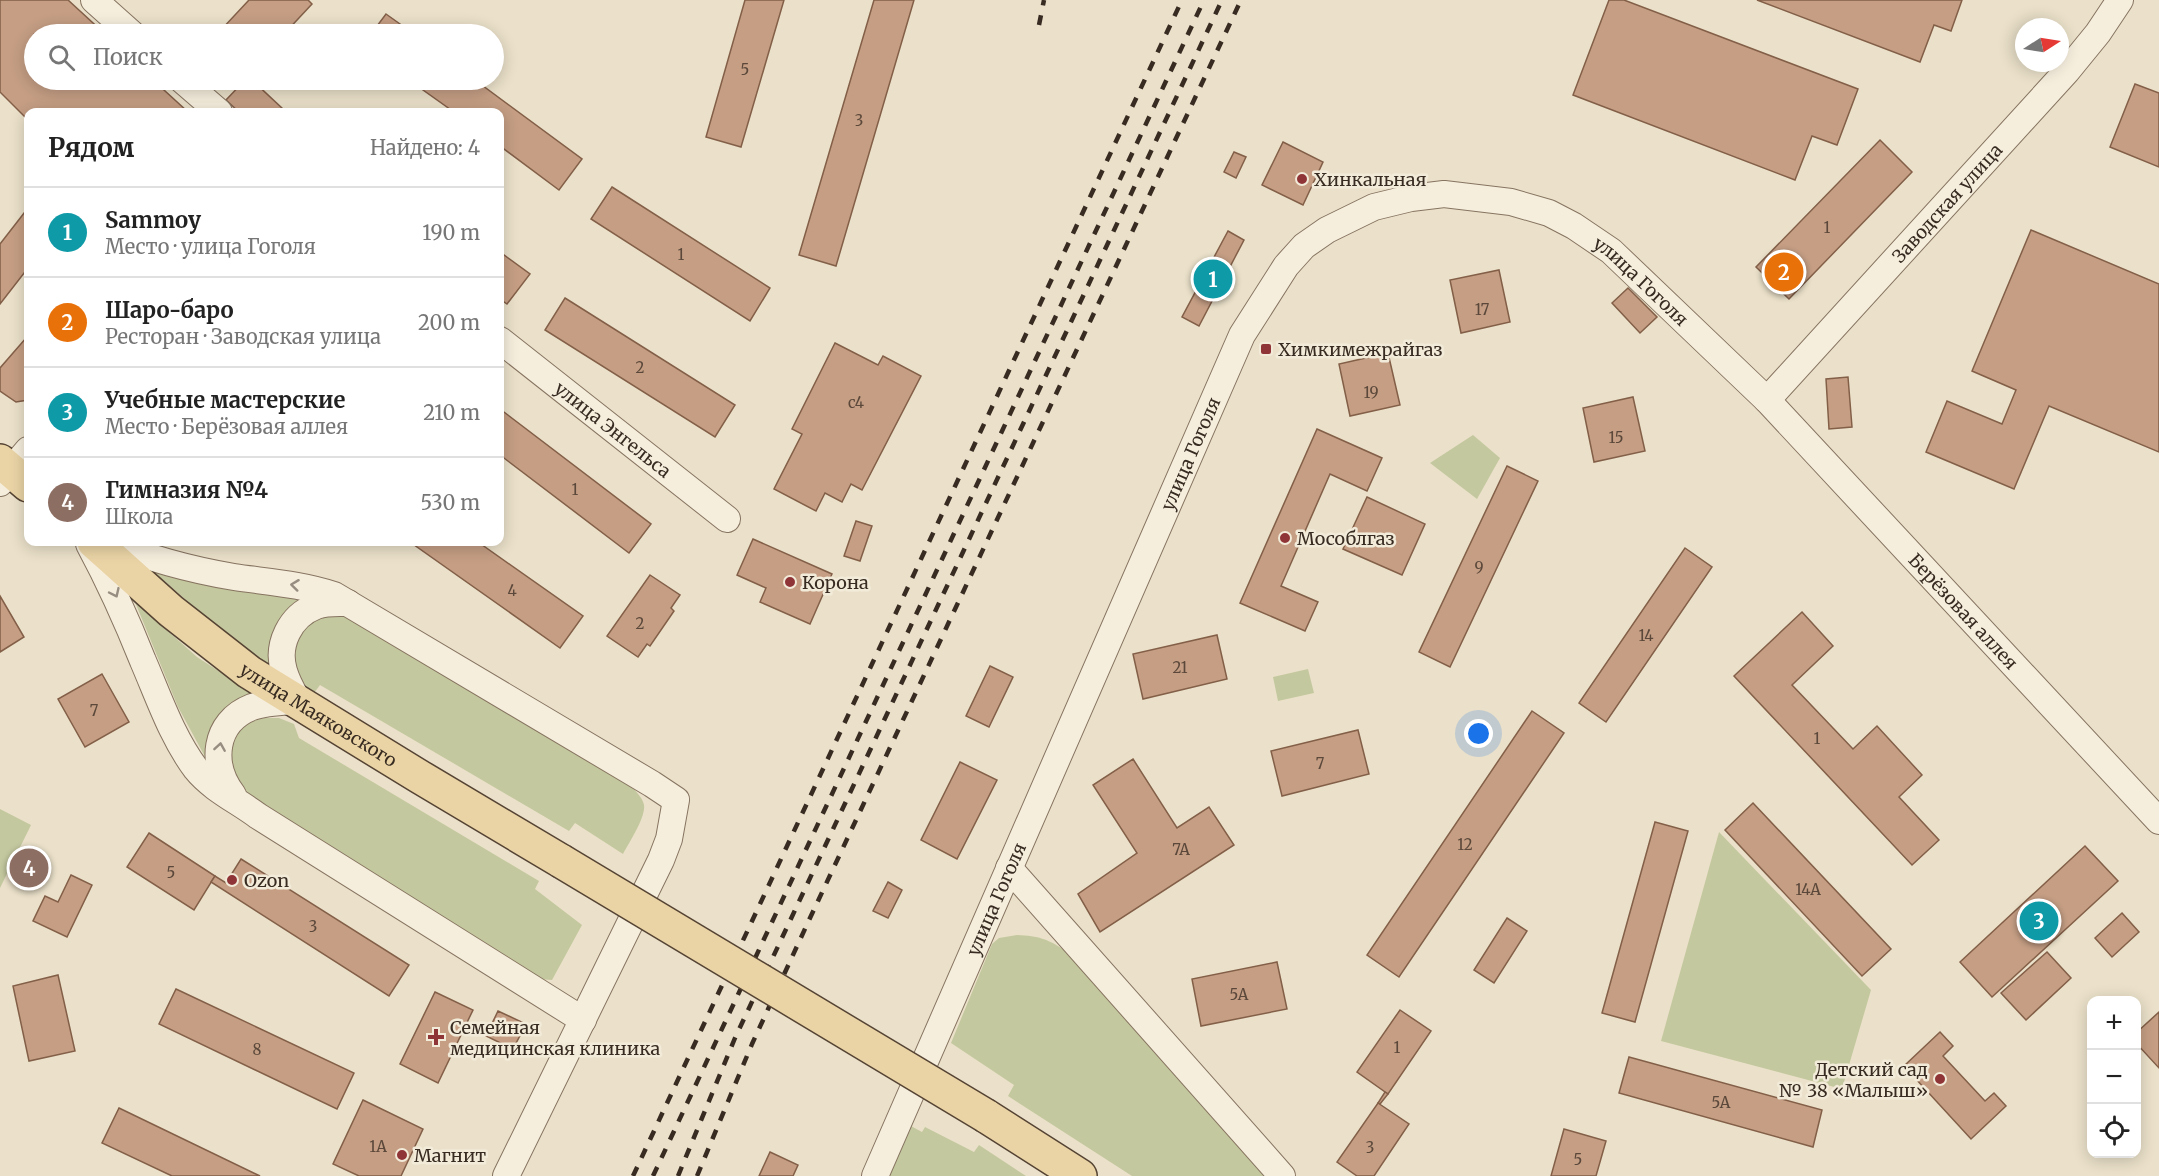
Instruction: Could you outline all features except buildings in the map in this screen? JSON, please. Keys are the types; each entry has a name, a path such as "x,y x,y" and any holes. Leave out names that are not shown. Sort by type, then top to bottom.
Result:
{"main road":[{"name":"улица Маяковского","path":"98,546 162,604 249,672 986,1116 1080,1176"}],"street":[{"path":"94,0 121,24"},
{"name":"Заводская улица","path":"1767,400 2067,71 2098,33 2120,0"},
{"path":"194,90 214,108"},
{"name":"улица Гоголя","path":"875,1176 1242,335 1286,266 1304,246 1327,230 1374,207 1411,198 1444,194 1511,202 1549,213 1574,226 1611,251 1767,400"},
{"name":"улица Энгельса","path":"504,342 728,519"},
{"name":"Берёзовая аллея","path":"1767,400 2159,821"},
{"path":"90,546 116,594 166,715 182,746 197,769 209,782 258,816 583,1020"},
{"path":"119,546 179,564 232,576 309,586 334,595 676,800 669,839 661,860 506,1175"},
{"path":"236,800 224,784 218,768 220,738 228,724 238,714 253,707 298,701 284,671 282,657 284,640 290,626 301,614 316,606 350,603"},
{"path":"1009,868 1282,1176"}],"green space":[{"path":"1473,435 1500,458 1477,499 1430,463"},
{"path":"153,571 228,589 304,596 287,610 276,626 271,645 272,667 211,622"},
{"path":"135,602 197,657 254,694 209,764 178,707"},
{"path":"334,612 352,618 634,789 643,801 644,810 623,854 575,823 569,831 320,685 314,693 301,682 294,672 291,643 306,621"},
{"path":"1308,669 1314,693 1278,701 1273,677"},
{"path":"279,718 294,724 299,738 539,881 535,889 582,925 552,980 538,979 251,798 232,779 231,740 239,728 250,721"},
{"path":"0,809 31,825 0,888"},
{"path":"1719,832 1871,990 1842,1089 1661,1041"},
{"path":"1017,935 1043,939 1066,951 1271,1176 1132,1176 1008,1096 1014,1085 951,1043 992,944 999,938"},
{"path":"909,1125 922,1132 925,1127 974,1152 979,1145 1026,1176 887,1176"}],"railway":[{"path":"1039,25 1044,0"},
{"path":"633,1176 1182,0"},
{"path":"653,1176 1204,0"},
{"path":"678,1176 735,1038 1222,0"},
{"path":"697,1176 752,1044 810,918 1241,0"}],"place":[{"name":"Хинкальная","path":"1302,179"},
{"name":"Шаро-баро","path":"1784,272"},
{"name":"Sammoy","path":"1213,279"},
{"name":"Химкимежрайгаз","path":"1266,349"},
{"name":"Мособлгаз","path":"1285,538"},
{"name":"Корона","path":"790,582"},
{"name":"Гимназия №4","path":"29,868"},
{"name":"Ozon","path":"232,880"},
{"name":"Учебные мастерские","path":"2039,921"},
{"name":"Семейная медицинская клиника","path":"436,1037"},
{"name":"Детский сад № 38 «Малыш»","path":"1940,1079"},
{"name":"Магнит","path":"402,1155"}]}
